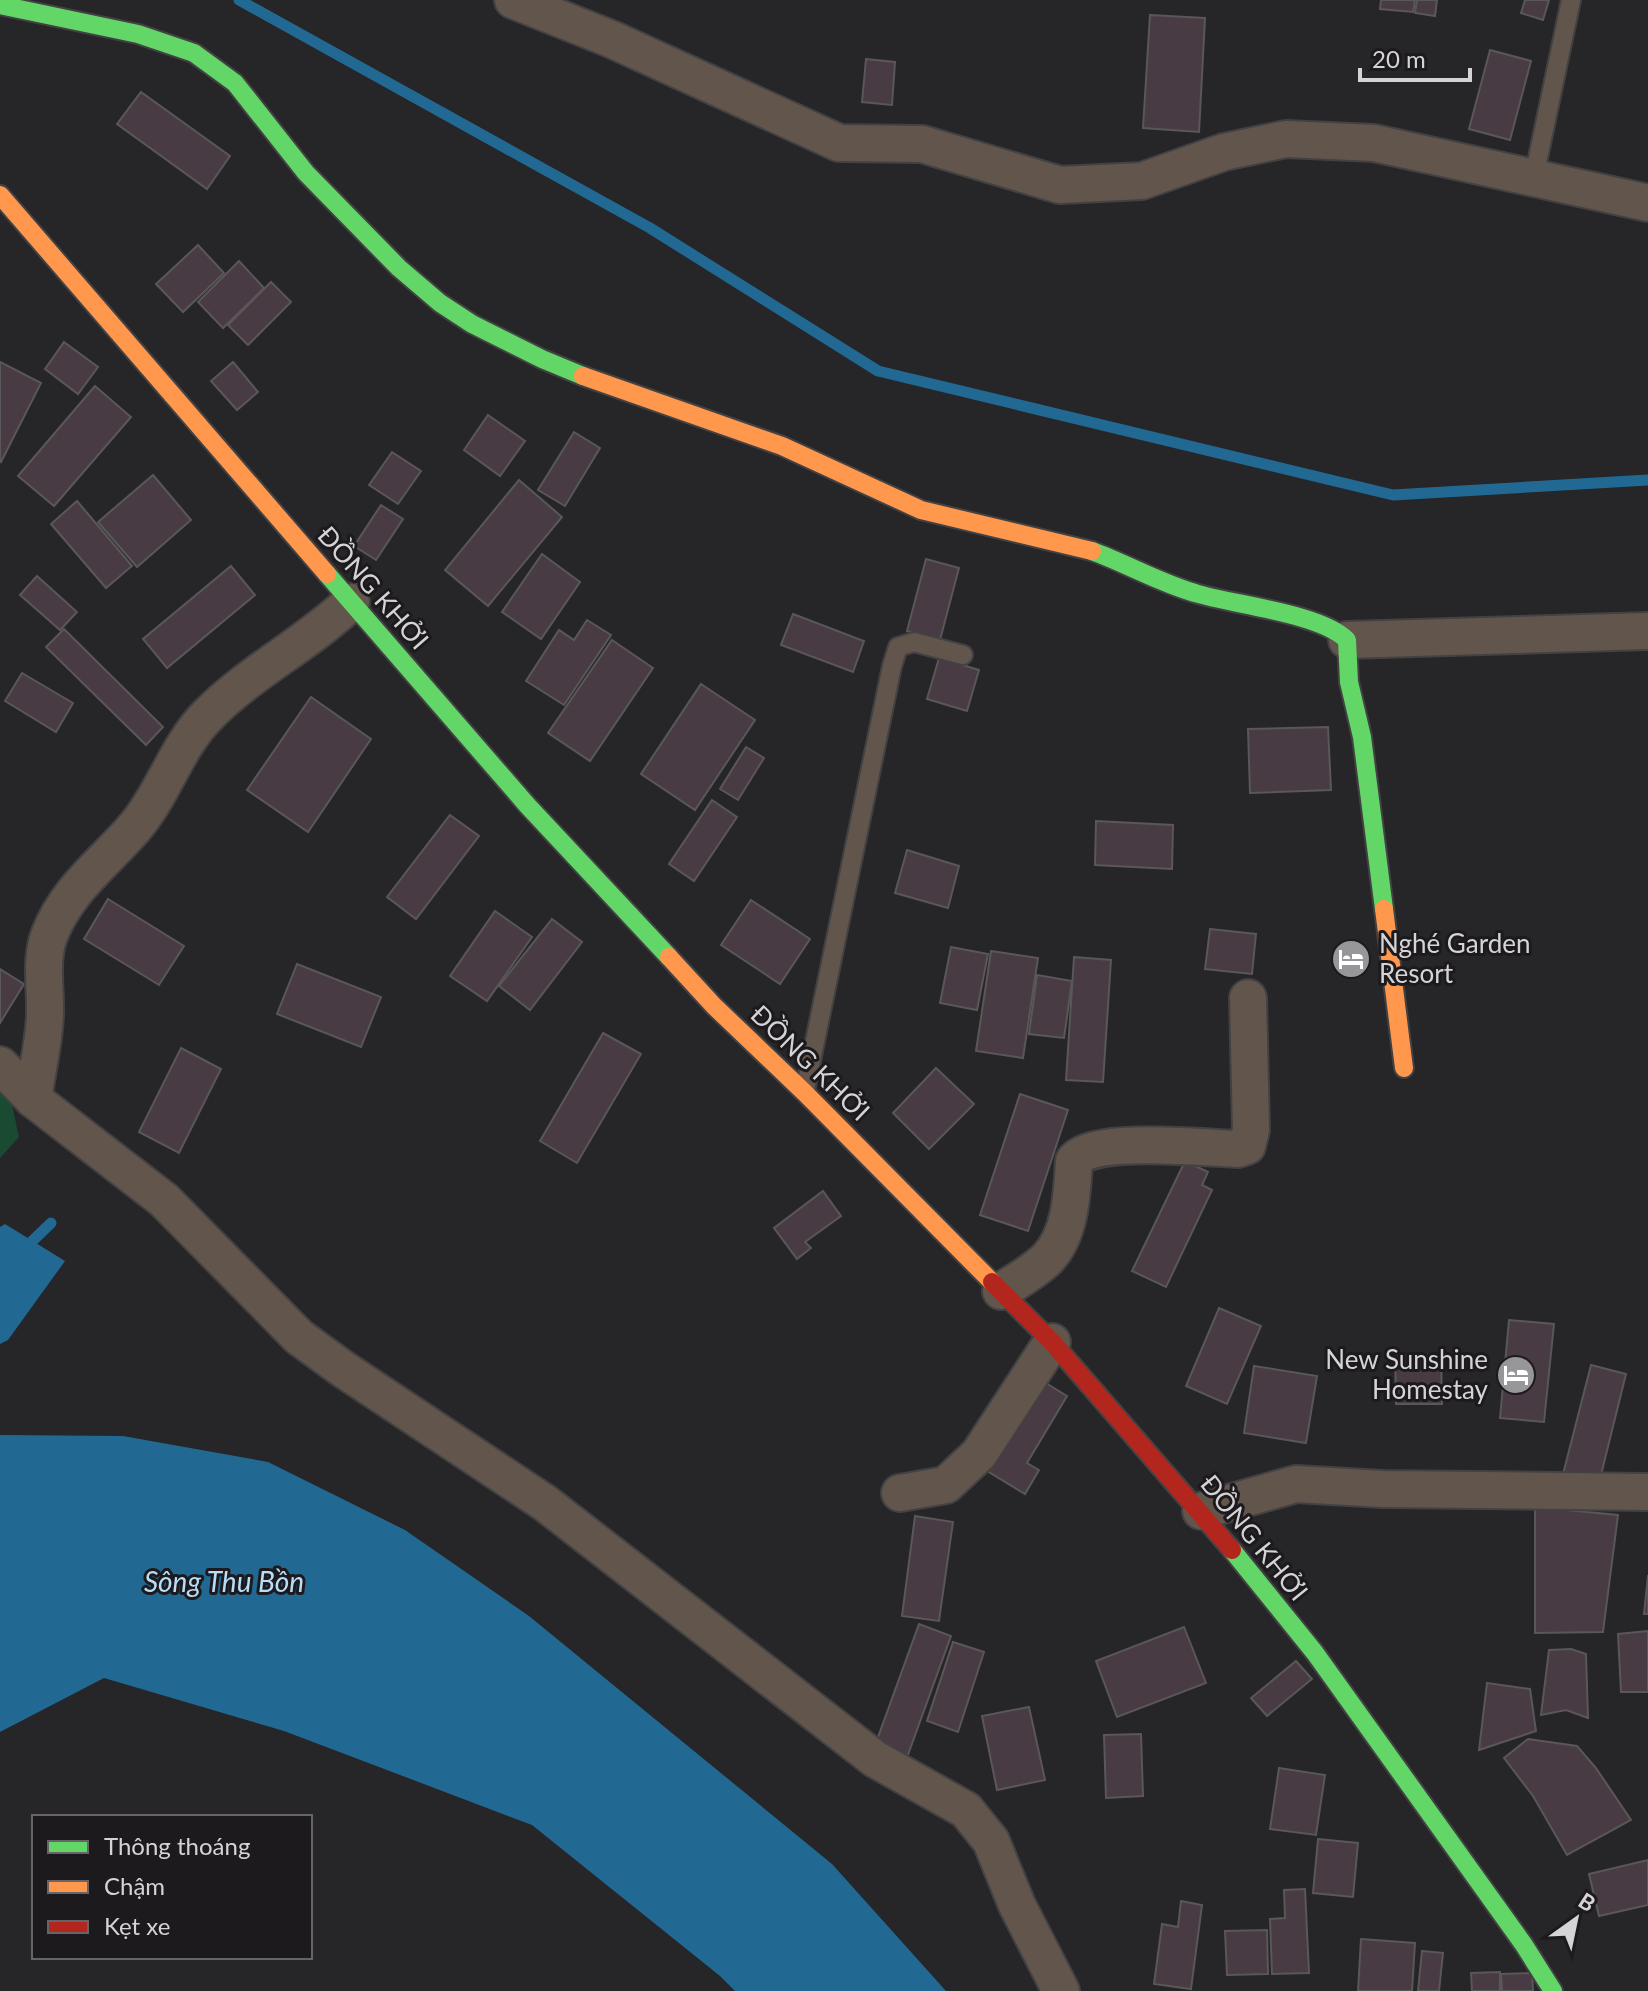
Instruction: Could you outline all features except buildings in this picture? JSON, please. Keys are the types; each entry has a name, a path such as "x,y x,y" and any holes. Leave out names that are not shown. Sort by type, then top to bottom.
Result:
{"street":[{"path":"513,0 611,39 839,143 922,144 1060,185 1142,181 1224,152 1286,139 1374,143 1648,203"},
{"path":"0,5 138,34 194,53 235,83 306,173 399,268 440,303 472,324 542,359 601,383 782,446 921,510 1094,552 1194,593 1279,612 1334,630 1347,640 1648,631"},
{"name":"ĐỒNG KHỞI","path":"0,195 527,805 714,1006 805,1093 1052,1342 1201,1511 1315,1653 1524,1945 1553,1991"},
{"path":"33,1099 45,1015 43,978 48,938 64,906 83,880 144,817 192,732 207,716 233,692 299,646 351,602"},
{"path":"1347,640 1349,682 1362,737 1404,1068"},
{"path":"1001,1291 1035,1269 1055,1249 1066,1222 1074,1188 1074,1161 1085,1151 1113,1146 1238,1149 1247,1146 1251,1130 1248,998"},
{"path":"0,1065 33,1099 164,1200 299,1337 545,1503 875,1759 966,1810 991,1841 1017,1905 1061,1991"},
{"path":"900,1493 946,1485 979,1454 1052,1342"},
{"path":"1201,1511 1296,1484 1383,1489 1648,1492"}],"lane":[{"path":"1534,177 1571,0"},
{"path":"805,1093 898,647 914,642 963,655"}],"green space":[{"path":"0,1088 12,1105 19,1137 0,1158"}],"water":[{"path":"5,1224 65,1261 8,1340 0,1344 0,1227"},
{"name":"Sông Thu Bồn","path":"0,1435 123,1436 268,1462 405,1530 529,1616 832,1864 946,1991 735,1991 532,1825 284,1731 104,1678 0,1732"}],"waterway":[{"path":"239,0 650,228 878,371 1393,495 1648,480"},
{"path":"23,1250 51,1223"}],"traffic: fast":[{"path":"0,5 138,34 194,53 235,83 306,173 399,268 440,303 472,324 583,376"},
{"path":"1092,551 1182,589 1297,616 1334,631 1347,640 1349,682 1362,737 1384,909"},
{"path":"327,574 527,805 669,957"},
{"path":"1232,1550 1315,1653 1524,1945 1553,1991"}],"traffic: slow":[{"path":"0,195 327,574"},
{"path":"583,376 782,446 921,510 1092,551"},
{"path":"1384,909 1404,1068"},
{"path":"669,957 714,1006 992,1282"}],"traffic: jam":[{"path":"992,1282 1052,1342 1232,1550"}],"place":[{"name":"Nghé Garden Resort","path":"1351,959"},
{"name":"New Sunshine Homestay","path":"1516,1375"}]}
